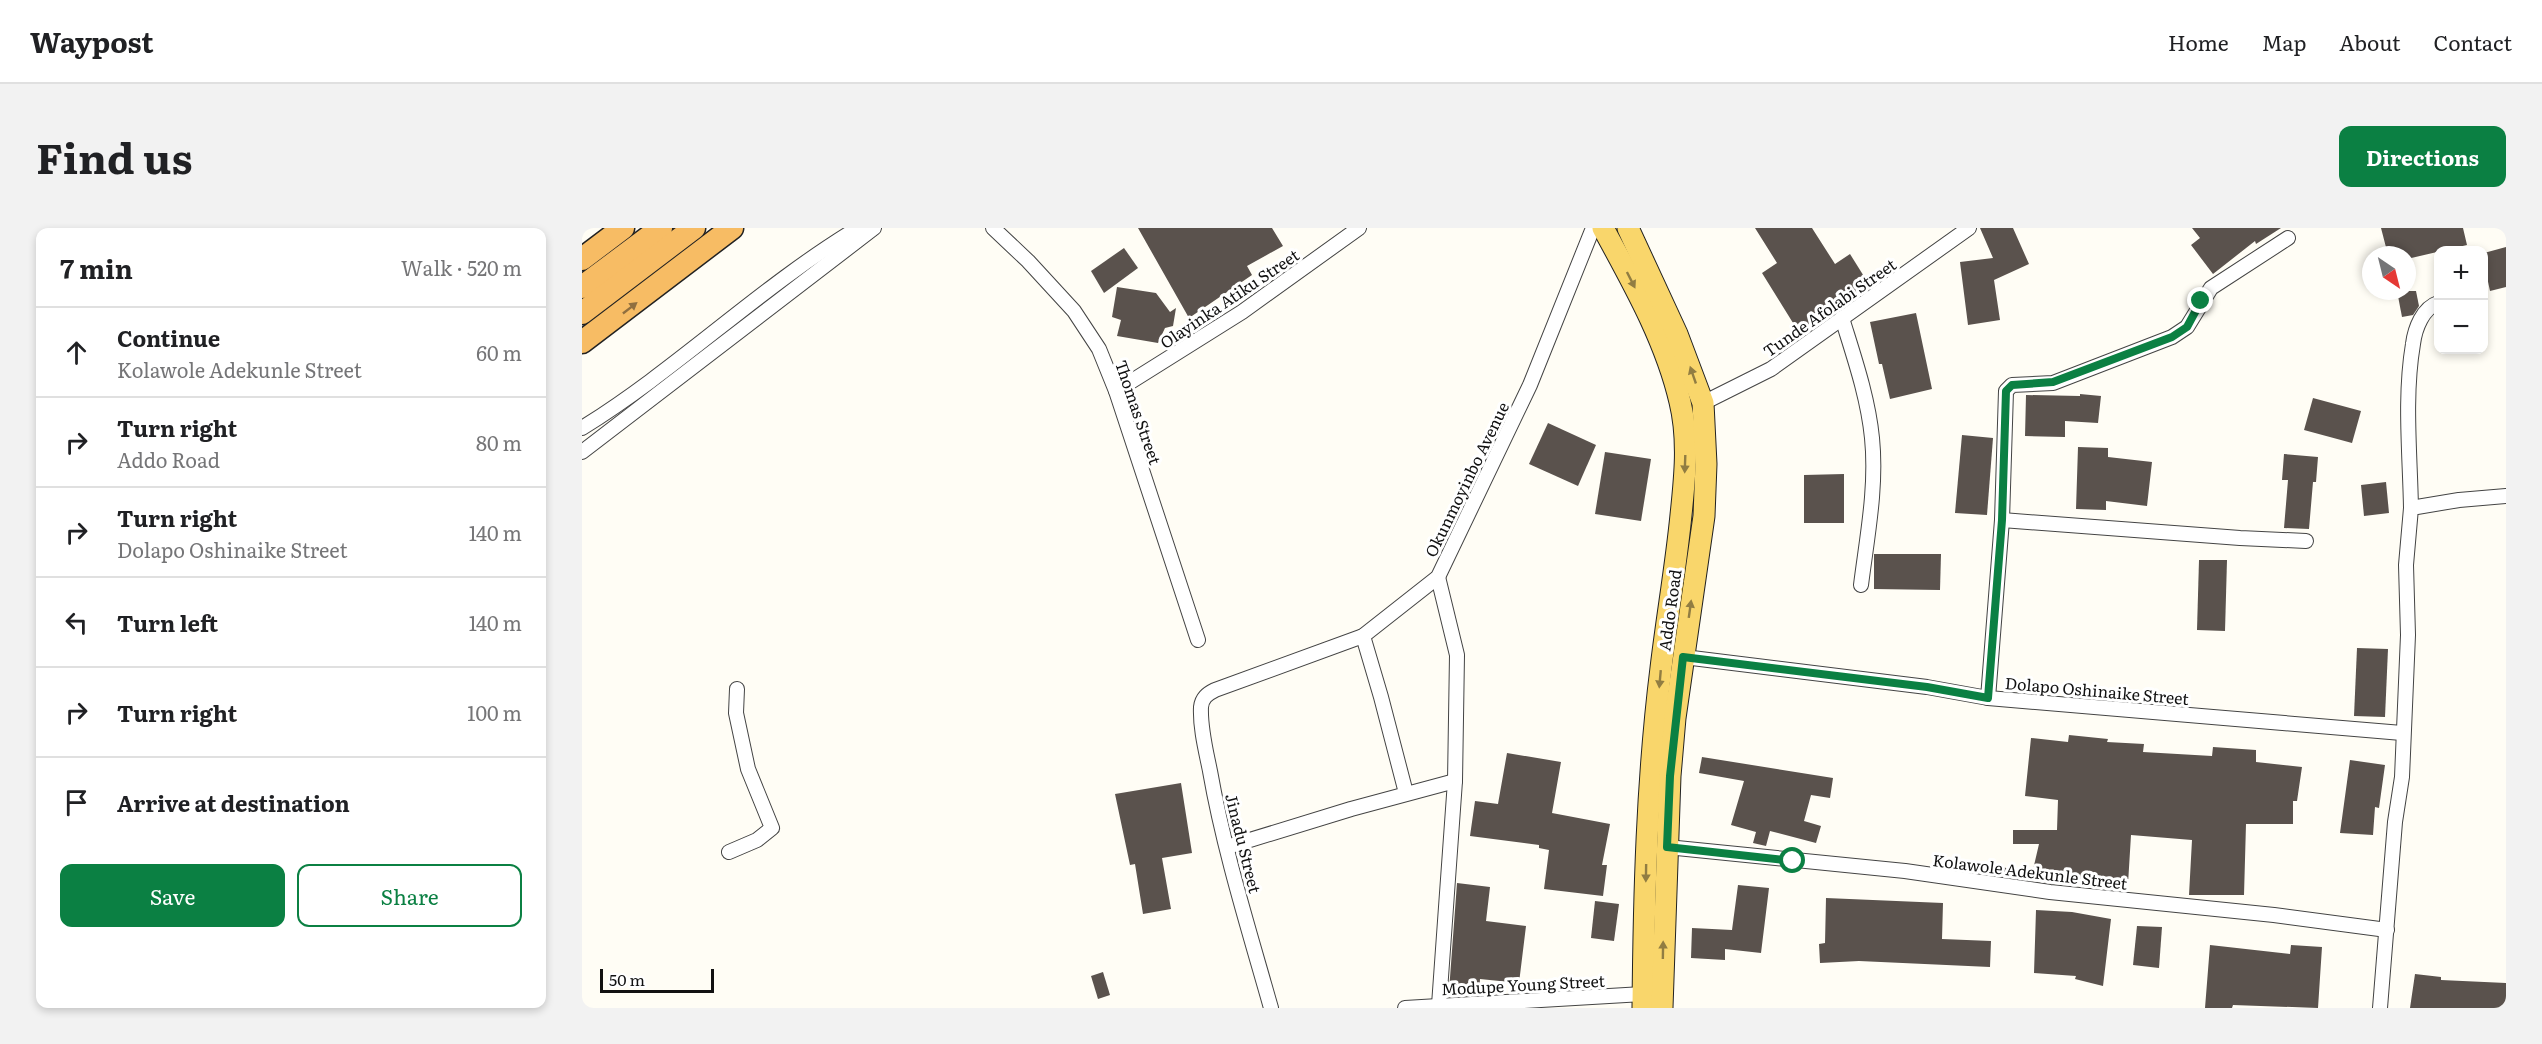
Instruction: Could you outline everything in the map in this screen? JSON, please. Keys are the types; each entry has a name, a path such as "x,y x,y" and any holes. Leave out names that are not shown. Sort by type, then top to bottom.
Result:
{"highway":[{"path":"582,259 623,228"},
{"path":"582,287 661,228"},
{"path":"582,313 694,228"},
{"path":"582,342 732,228"}],"main road":[{"name":"Addo Road","path":"1603,228 1632,281 1661,344 1680,402 1685,435 1683,490 1675,570 1661,669 1652,773 1647,842 1643,1001"},
{"name":"Addo Road","path":"1628,228 1677,334 1703,403 1706,464 1704,516 1683,657 1670,776 1662,1008"}],"street":[{"path":"582,428 662,371 804,262 858,228"},
{"path":"582,452 874,228"},
{"name":"Thomas Street","path":"993,228 1028,261 1074,311 1099,349 1116,391 1198,640"},
{"name":"Olayinka Atiku Street","path":"1116,391 1242,312 1359,228"},
{"name":"Okunmoyinbo Avenue","path":"1215,690 1363,636 1438,577 1530,385 1593,228"},
{"name":"Tunde Afolabi Street","path":"1703,403 1771,369 1969,228"},
{"path":"1988,698 2002,520 2006,391 2012,385 2053,382 2172,337 2187,327 2211,288 2288,238"},
{"path":"2380,1008 2402,777 2402,733 2408,634 2406,565 2411,508 2410,395 2413,343 2420,319 2434,304"},
{"path":"1842,318 1862,384 1872,440 1874,478 1861,585"},
{"path":"2411,508 2459,500 2506,496"},
{"path":"2002,520 2306,541"},
{"path":"1438,577 1457,655 1455,781 1439,1005"},
{"path":"1363,636 1382,697 1406,793"},
{"name":"Dolapo Oshinaike Street","path":"1683,657 1927,687 1988,698 2402,733"},
{"path":"729,852 757,840 772,828 748,769 736,713 737,689"},
{"name":"Jinadu Street","path":"1215,690 1203,699 1202,728 1213,790 1227,847 1271,1008"},
{"path":"1227,847 1406,793 1455,781"},
{"name":"Kolawole Adekunle Street","path":"1667,847 1905,871 2050,892 2274,915 2387,930"},
{"name":"Modupe Young Street","path":"1405,1008 1439,1005 1643,1001"}],"building":[{"path":"1138,228 1272,228 1283,246 1247,266 1252,275 1189,318"},
{"path":"1755,228 1812,228 1835,264 1850,254 1870,286 1798,331 1762,273 1777,263"},
{"path":"1980,228 2013,228 2029,264 1994,280 2000,320 1968,325 1960,262 1993,258"},
{"path":"2192,228 2281,228 2256,244 2255,241 2213,274 2191,245 2200,238"},
{"path":"2381,228 2463,228 2467,245 2434,246 2434,253 2416,257 2416,246 2386,246"},
{"path":"2506,247 2506,287 2490,291 2488,252"},
{"path":"1124,248 1138,268 1104,293 1091,271"},
{"path":"1117,287 1156,293 1170,312 1176,308 1173,326 1165,328 1158,343 1117,336 1121,320 1112,317"},
{"path":"2416,291 2419,306 2413,315 2402,317 2399,300 2416,300"},
{"path":"1916,313 1932,389 1890,399 1882,364 1879,364 1870,322"},
{"path":"2080,394 2101,396 2098,423 2065,421 2065,437 2025,436 2026,395 2080,396"},
{"path":"2313,398 2361,411 2352,443 2304,430"},
{"path":"1548,423 1596,445 1578,486 1529,464"},
{"path":"1962,435 1993,438 1987,515 1955,513"},
{"path":"2078,447 2108,448 2108,457 2152,462 2147,506 2106,501 2106,510 2076,509"},
{"path":"1605,452 1651,459 1641,521 1595,514"},
{"path":"2284,454 2318,457 2316,482 2313,482 2309,529 2284,528 2288,480 2282,480"},
{"path":"1844,474 1844,523 1804,523 1804,475"},
{"path":"2386,482 2389,513 2364,516 2361,485"},
{"path":"1874,554 1941,554 1940,590 1874,589"},
{"path":"2199,560 2227,560 2225,631 2197,630"},
{"path":"2357,648 2388,649 2385,717 2354,716"},
{"path":"2069,735 2108,739 2107,742 2144,744 2143,752 2212,756 2213,747 2256,750 2256,762 2302,767 2297,801 2293,801 2293,824 2246,824 2244,895 2189,895 2192,840 2131,835 2128,884 2056,884 2000,876 2002,867 2032,874 2039,844 2013,844 2013,830 2057,830 2058,800 2025,796 2031,738 2068,742"},
{"path":"1507,753 1561,762 1552,813 1610,824 1602,865 1607,865 1603,896 1544,889 1549,850 1539,848 1539,845 1470,836 1475,801 1498,804"},
{"path":"1702,757 1833,778 1830,798 1811,795 1804,821 1821,826 1816,843 1770,831 1766,846 1753,843 1756,832 1731,825 1744,781 1699,773"},
{"path":"2350,760 2385,765 2379,808 2375,807 2373,835 2340,833"},
{"path":"1181,783 1192,853 1162,858 1171,909 1143,914 1135,864 1130,865 1115,794"},
{"path":"1457,883 1490,887 1486,921 1526,926 1519,983 1480,979 1479,993 1449,991"},
{"path":"1738,885 1769,888 1761,953 1725,949 1725,960 1691,958 1692,928 1732,930"},
{"path":"1826,898 1943,903 1942,939 1991,941 1990,967 1859,961 1820,963 1819,944 1825,943"},
{"path":"1595,901 1619,904 1614,941 1591,938"},
{"path":"2036,910 2072,912 2111,919 2103,986 2075,979 2076,976 2034,973"},
{"path":"2137,926 2162,927 2159,968 2133,965"},
{"path":"2210,945 2290,954 2291,945 2322,947 2318,1008 2233,1005 2232,1008 2205,1008"},
{"path":"1103,972 1110,995 1098,999 1091,976"},
{"path":"2415,974 2441,977 2441,980 2506,983 2506,1008 2410,1008"}],"route":[{"path":"1793,861 1667,847 1670,776 1683,657 1927,687 1988,698 2002,520 2006,391 2012,385 2053,382 2086,372 2172,337 2187,327 2201,301"}]}
